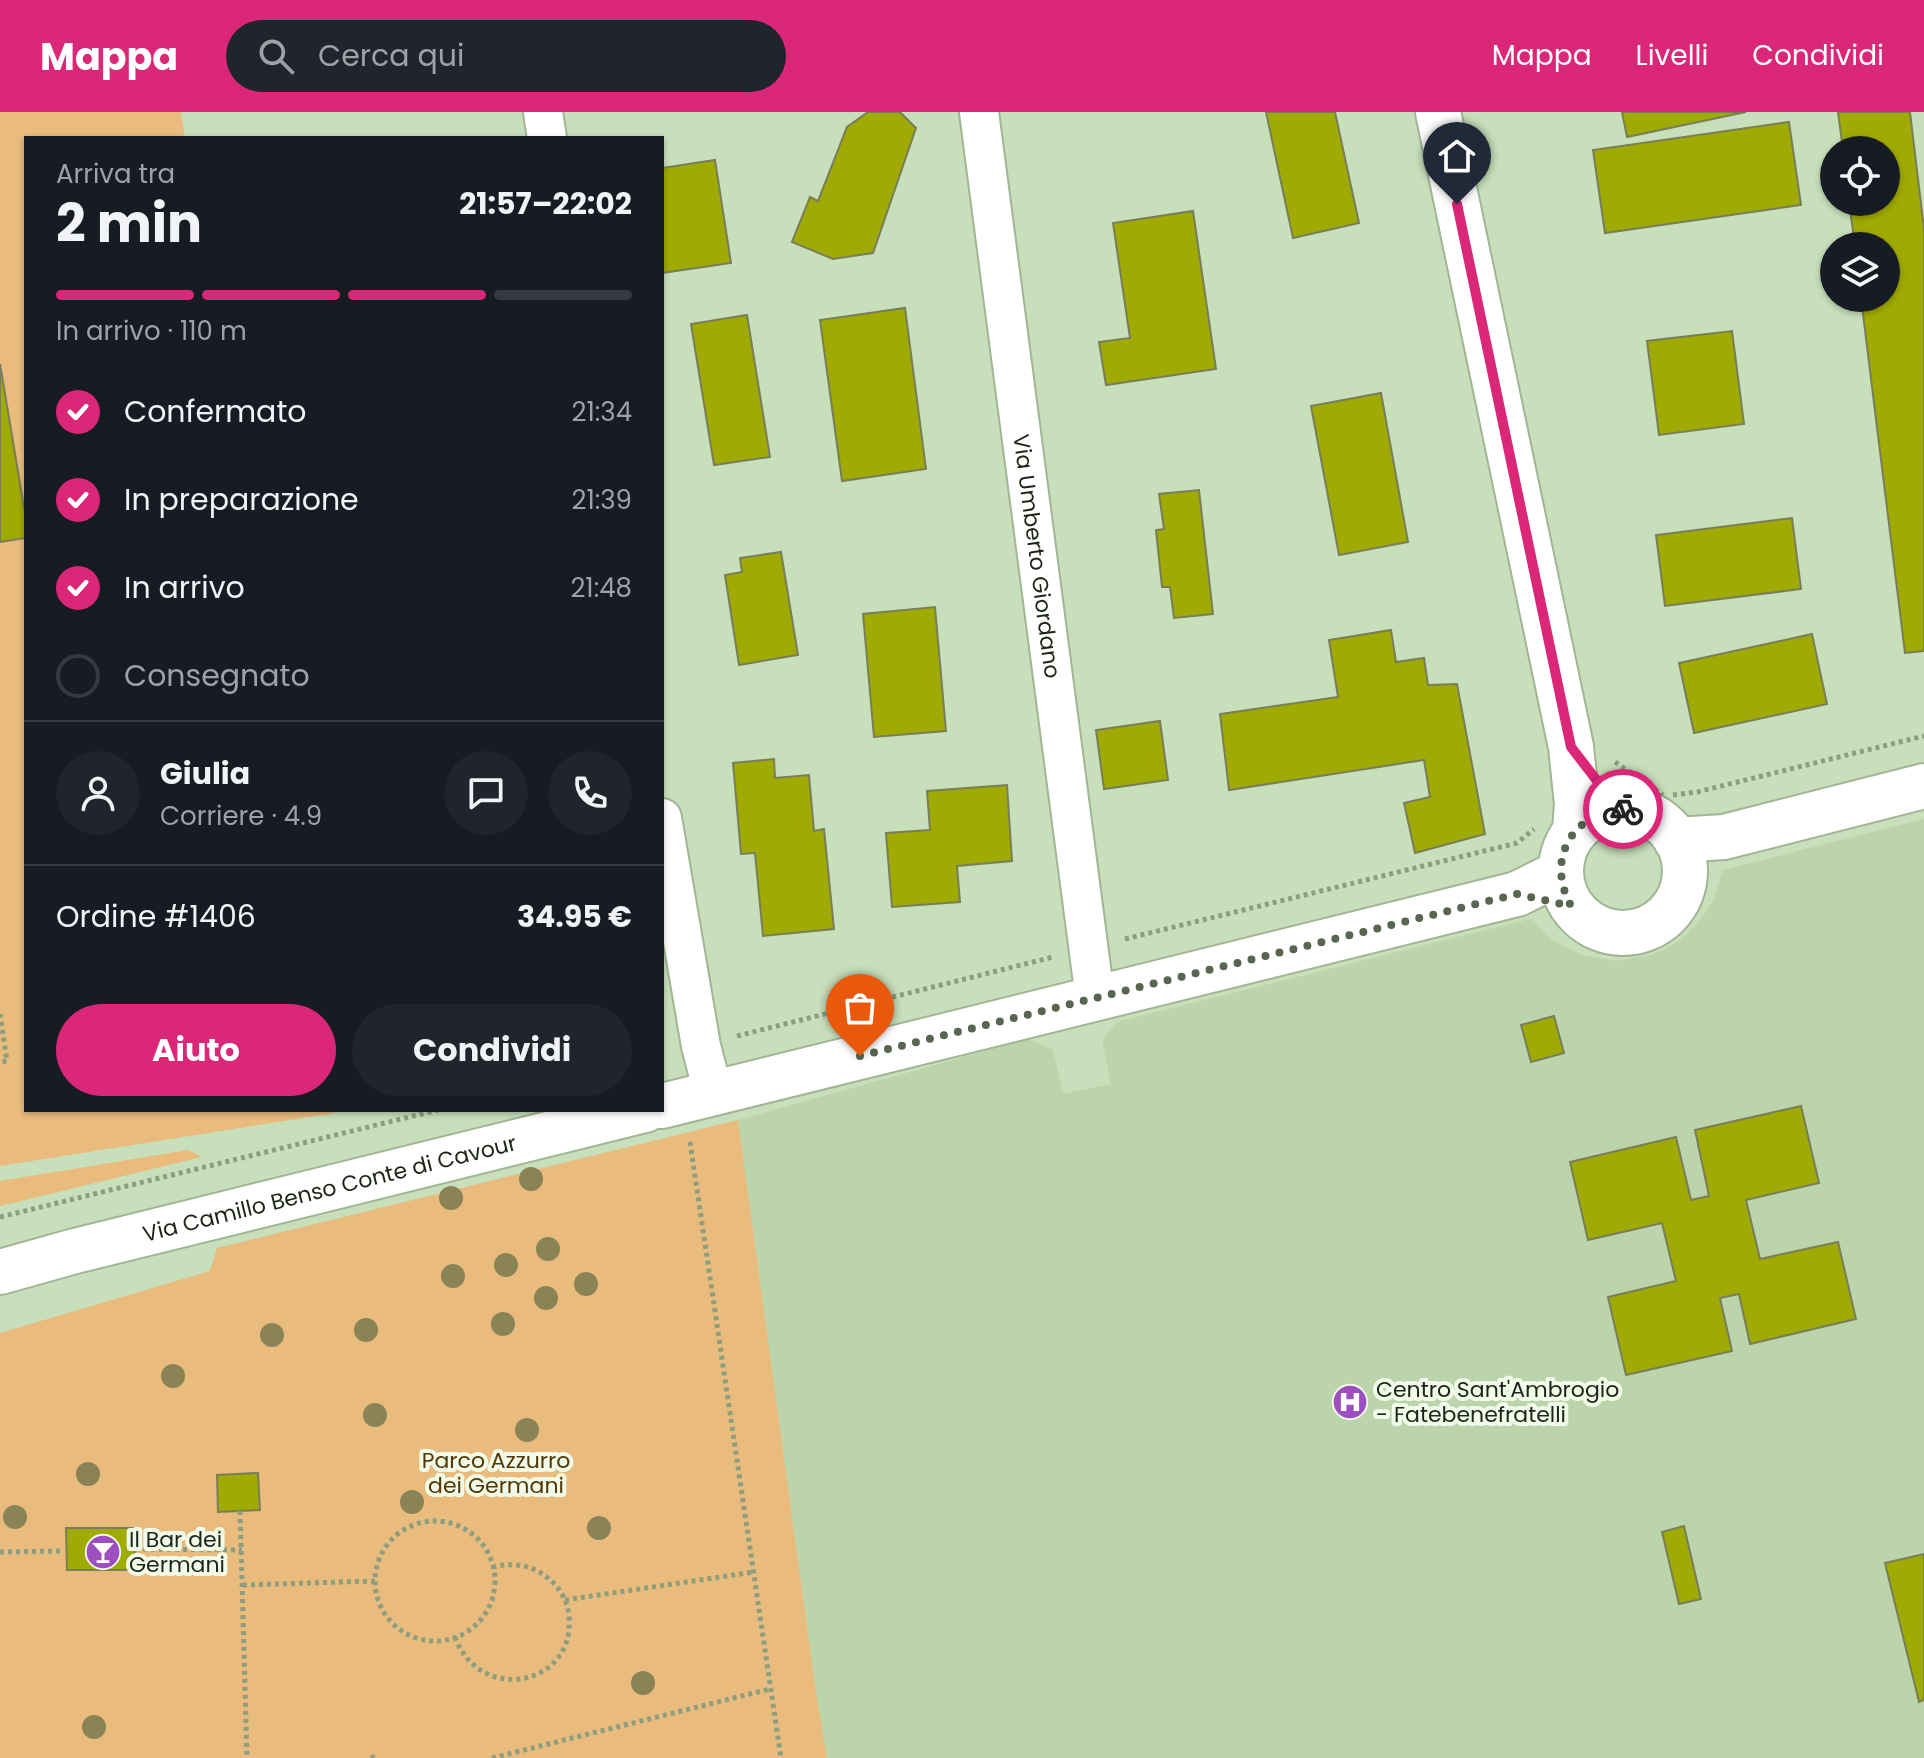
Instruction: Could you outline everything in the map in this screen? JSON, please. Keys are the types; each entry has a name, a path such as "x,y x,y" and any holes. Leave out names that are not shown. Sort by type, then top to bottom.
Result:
{"street":[{"path":"543,112 547,136"},
{"name":"Via Umberto Giordano","path":"979,112 1095,998"},
{"path":"1438,112 1571,747 1599,799 1656,818 1665,825 1680,858 1680,895 1657,922 1640,930 1622,932 1600,928 1581,916 1566,889 1563,853 1599,799"},
{"path":"1680,858 1724,837 1924,786"},
{"path":"664,830 701,1046 675,1102"},
{"name":"Via Camillo Benso Conte di Cavour","path":"675,1102 1517,894 1566,889"},
{"name":"Via Camillo Benso Conte di Cavour","path":"4,1269 635,1112"}],"path":[{"path":"701,1046 1517,843 1549,817 1599,799 1697,792 1924,736"},
{"path":"1599,799 1665,796"},
{"path":"0,1014 7,1061 0,1062"},
{"path":"675,1102 689,1132 781,1758"},
{"path":"0,1217 430,1112"},
{"path":"240,1511 247,1758"},
{"path":"439,1521 468,1531 485,1548 493,1567 494,1591 486,1613 475,1626 455,1637 430,1640 401,1630 386,1615 378,1596 376,1581 380,1560 388,1545 409,1527 425,1522 439,1521"},
{"path":"135,1549 242,1550"},
{"path":"0,1552 63,1551"},
{"path":"455,1637 470,1663 484,1673 506,1679 526,1678 541,1672 564,1647 569,1628 568,1611 554,1582 538,1570 518,1564 493,1567"},
{"path":"565,1600 754,1572"},
{"path":"243,1585 376,1581"},
{"path":"492,1758 771,1689"}],"shaded area":[{"name":"Centro Sant'Ambrogio - Fatebenefratelli","path":"1924,819 1924,1758 827,1758 738,1120 1028,1039 1053,1049 1063,1094 1111,1084 1102,1040 1117,1022 1530,919 1555,942 1585,956 1617,961 1650,955 1680,940 1698,923 1713,902 1723,870"}],"green space":[{"path":"0,112 181,112 185,136 24,136 24,1112 335,1113 0,1166"},
{"name":"Parco Azzurro dei Germani","path":"738,1120 827,1758 0,1758 0,1333 210,1271 217,1248"},
{"path":"188,1150 202,1157 0,1206 0,1181"}],"building":[{"path":"868,112 900,112 916,128 873,253 833,259 792,242 810,197 818,201 847,127"},
{"path":"1266,112 1335,112 1359,223 1293,238"},
{"path":"1622,112 1746,112 1627,137"},
{"path":"1838,112 1910,112 1924,229 1924,651 1905,653 1863,312 1900,312 1900,232 1853,232 1851,216 1900,216 1900,136 1841,136"},
{"path":"1789,122 1801,205 1605,233 1593,150"},
{"path":"715,160 731,263 664,273 664,168"},
{"path":"1193,211 1216,369 1106,385 1099,342 1130,338 1113,223"},
{"path":"905,308 926,469 842,481 820,320"},
{"path":"747,315 770,457 714,465 691,324"},
{"path":"1732,331 1744,424 1659,435 1647,341"},
{"path":"0,364 24,507 24,538 0,542"},
{"path":"1381,393 1408,542 1339,555 1311,406"},
{"path":"1199,490 1213,614 1174,618 1170,587 1162,587 1156,530 1164,529 1159,494"},
{"path":"1792,518 1801,589 1665,606 1656,535"},
{"path":"781,552 798,655 739,665 725,575 742,572 740,558"},
{"path":"935,607 946,731 874,737 863,614"},
{"path":"1391,630 1396,662 1424,658 1428,685 1457,684 1485,834 1415,853 1404,803 1430,797 1424,760 1229,790 1220,714 1338,697 1329,640"},
{"path":"1812,634 1827,704 1694,733 1679,663"},
{"path":"1160,721 1168,780 1104,789 1096,730"},
{"path":"774,759 775,778 809,775 814,831 824,829 834,929 763,936 755,853 741,854 733,763"},
{"path":"1007,785 1012,861 957,866 960,902 892,907 886,833 930,830 927,791"},
{"path":"1554,1016 1564,1053 1531,1062 1521,1025"},
{"path":"1801,1106 1819,1183 1746,1200 1760,1259 1838,1242 1856,1319 1750,1344 1739,1294 1720,1298 1732,1351 1626,1375 1608,1297 1676,1281 1662,1223 1588,1240 1570,1162 1676,1137 1691,1200 1709,1196 1695,1130"},
{"path":"258,1473 260,1510 218,1512 217,1475"},
{"path":"1684,1526 1701,1599 1679,1604 1662,1532"},
{"path":"66,1528 134,1528 135,1570 67,1570"},
{"path":"1924,1554 1924,1700 1919,1702 1885,1563"}],"way so far":[{"path":"860,1056 1517,894 1571,906 1561,875 1562,856 1570,838 1592,817 1609,810 1623,809"}],"place":[{"name":"Centro Sant'Ambrogio - Fatebenefratelli","path":"1350,1402"},
{"name":"Il Bar dei Germani","path":"103,1552"}],"route":[{"path":"1457,204 1571,747 1623,809"}]}
